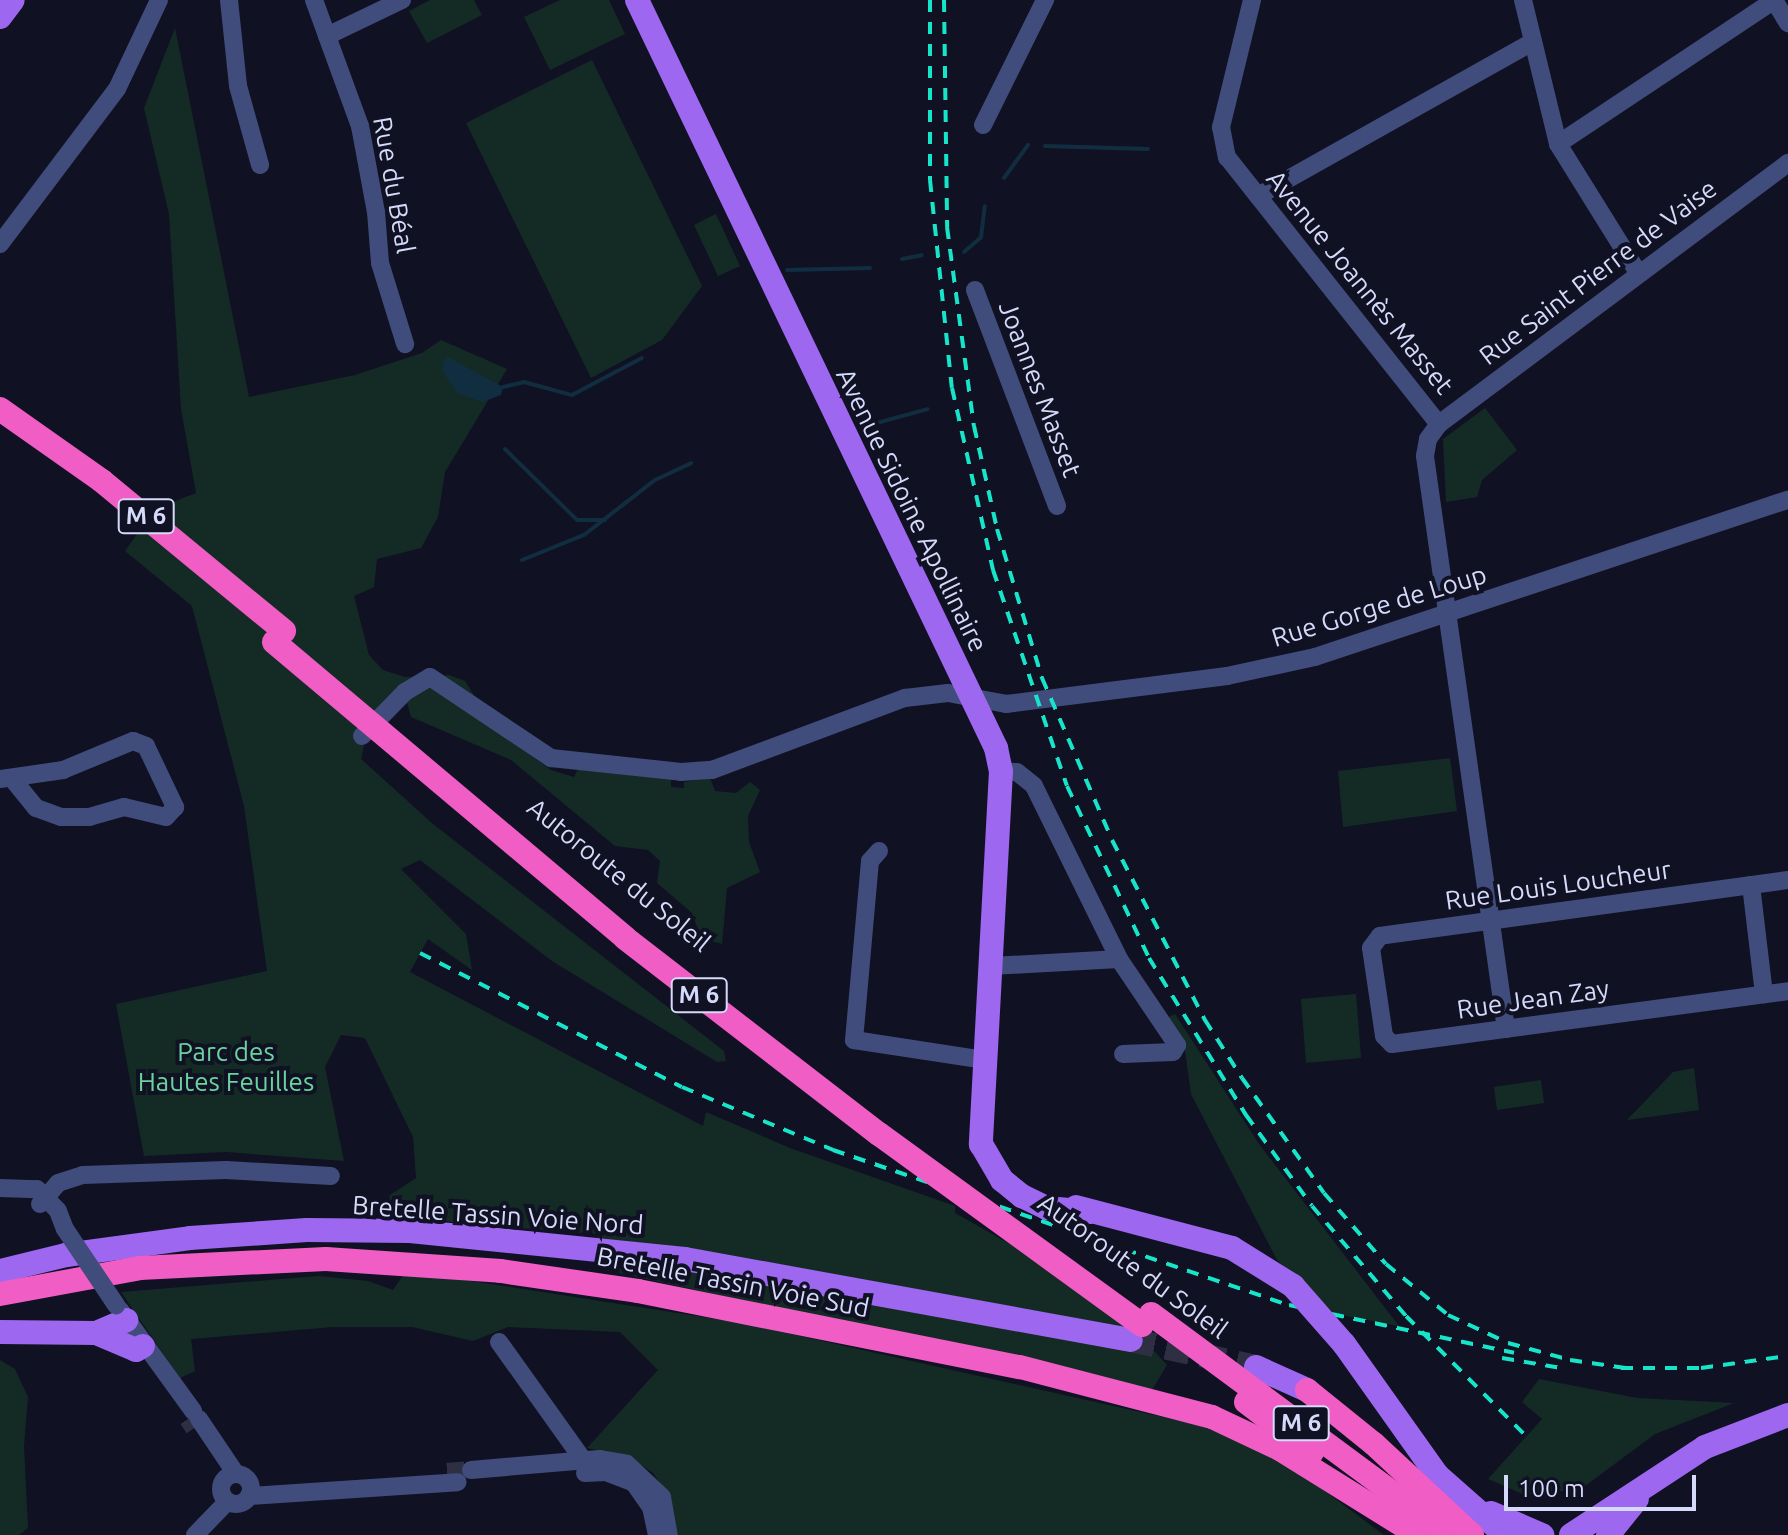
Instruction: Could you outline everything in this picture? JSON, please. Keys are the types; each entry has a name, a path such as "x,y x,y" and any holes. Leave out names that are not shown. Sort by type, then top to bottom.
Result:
{"highway":[{"name":"Autoroute du Soleil","path":"0,409 114,491 625,938 879,1134 1418,1535"},
{"name":"Autoroute du Soleil","path":"0,426 279,637"},
{"name":"Bretelle Tassin Voie Sud","path":"0,1294 140,1268 312,1259 501,1271 638,1291 1020,1367 1212,1417 1280,1449 1418,1535"},
{"name":"Autoroute du Soleil","path":"1141,1326 1450,1535"},
{"path":"1307,1390 1374,1444 1472,1535"}],"main road":[{"path":"0,17 13,0"},
{"name":"Avenue Sidoine Apollinaire","path":"637,0 973,698 1001,771 981,1144 1002,1180 1047,1208 1091,1212 1232,1248 1293,1286 1344,1344 1437,1475 1505,1535"},
{"name":"Bretelle Tassin Voie Nord","path":"0,1271 78,1253 204,1237 307,1230 423,1232 612,1248 1141,1326"},
{"path":"96,1333 121,1312"},
{"path":"0,1332 96,1333 136,1350 143,1346"},
{"path":"1256,1367 1307,1390"},
{"path":"1571,1535 1661,1475 1748,1427 1788,1415"},
{"path":"1610,1533 1661,1475"},
{"name":"Avenue Sidoine Apollinaire","path":"1471,1504 1542,1535"}],"street":[{"path":"0,244 117,89 159,0"},
{"path":"229,0 238,86 260,165"},
{"name":"Rue du Béal","path":"314,0 360,126 376,212 380,263 405,344"},
{"path":"327,36 402,0"},
{"path":"983,125 1045,0"},
{"name":"Avenue Joannès Masset","path":"1252,0 1221,127 1227,157 1439,424 1425,456 1506,1029"},
{"path":"1523,0 1558,144 1639,274"},
{"path":"1558,144 1774,0 1788,23"},
{"path":"1258,196 1531,43"},
{"name":"Rue Saint Pierre de Vaise","path":"1439,424 1788,163"},
{"name":"Joannes Masset","path":"975,290 1057,506"},
{"name":"Rue Gorge de Loup","path":"362,736 405,692 430,677 551,758 681,772 750,759 905,698 948,693 1006,704 1227,676 1315,657 1788,500"},
{"path":"133,741 146,746 175,807 166,817 124,807 90,817 61,817 36,808 6,778 63,770 133,741"},
{"path":"1001,771 1017,772 1034,786 1119,959 1177,1045 1173,1052 1123,1054"},
{"path":"879,851 870,861 854,1040 985,1068"},
{"name":"Rue Louis Loucheur","path":"1374,941 1491,920 1788,880"},
{"path":"1751,885 1764,994"},
{"name":"Rue Jean Zay","path":"1374,941 1387,1041 1506,1029 1788,991"},
{"path":"991,966 1119,959"},
{"path":"43,1200 68,1178 83,1175 226,1170 331,1176"},
{"path":"0,1188 22,1185 43,1200 240,1483"},
{"path":"0,1197 43,1200"},
{"path":"499,1342 588,1466 634,1483 651,1507 657,1535"},
{"path":"195,1535 228,1501 222,1494 240,1483 297,1487 588,1466 613,1460 639,1471 662,1497 669,1535"}],"green space":[{"path":"430,0 474,0 482,15 427,43 409,11"},
{"path":"560,0 609,0 625,34 550,70 524,17"},
{"name":"Parc des Hautes Feuilles","path":"175,28 249,397 355,375 422,353 441,340 507,369 445,472 438,517 421,548 377,559 374,587 354,596 369,655 383,670 405,677 449,675 465,681 495,729 551,770 574,777 578,769 671,778 671,787 684,788 684,782 710,778 715,791 736,793 750,782 760,790 748,816 749,842 760,872 727,888 722,944 701,938 692,913 657,883 660,861 648,850 615,846 511,760 411,717 406,699 365,741 361,759 433,824 724,1051 726,1061 717,1062 552,961 420,860 401,869 466,934 472,970 428,939 410,972 703,1126 706,1112 790,1148 955,1206 955,1213 1067,1276 1136,1331 1167,1365 1152,1390 596,1268 598,1234 457,1223 386,1210 390,1195 416,1178 413,1137 365,1038 341,1035 325,1067 344,1161 226,1152 144,1156 116,1004 267,971 244,806 192,606 125,551 155,509 196,493 181,409 169,214 144,108"},
{"path":"592,60 702,286 662,340 591,378 466,123"},
{"path":"716,214 740,266 718,276 694,225"},
{"path":"1485,408 1517,450 1482,480 1477,497 1446,502 1443,439"},
{"path":"1450,758 1457,811 1343,827 1338,771"},
{"path":"1356,994 1361,1058 1306,1063 1301,999"},
{"path":"1175,1014 1259,1144 1399,1326 1335,1314 1277,1260 1191,1094 1185,1050 1165,1019"},
{"path":"1694,1068 1699,1110 1627,1120 1673,1072"},
{"path":"1541,1080 1544,1103 1497,1110 1494,1087"},
{"path":"406,1271 742,1323 1194,1424 1248,1443 1306,1477 1384,1535 678,1535 666,1491 653,1473 628,1456 587,1448 658,1370 620,1332 508,1327 473,1341 412,1327 333,1327 191,1339 195,1371 180,1378 121,1292 319,1276 368,1281 393,1290"},
{"path":"0,1360 15,1369 28,1397 24,1446 28,1528 19,1535 0,1535"},
{"path":"1539,1379 1637,1398 1734,1403 1655,1434 1581,1489 1525,1495 1488,1479 1542,1419 1522,1402"}],"water":[{"path":"448,357 503,387 501,395 482,402 457,393 443,372 442,362"}],"waterway":[{"path":"1004,178 1028,145"},
{"path":"1045,146 1148,149"},
{"path":"964,252 981,237 985,206"},
{"path":"902,259 922,255"},
{"path":"787,270 870,268"},
{"path":"503,387 524,382 572,395 642,358"},
{"path":"862,427 928,409"},
{"path":"505,449 577,520 605,520"},
{"path":"522,560 584,535 655,480 691,463"}],"tunnel":[{"path":"1131,1340 1256,1367"},
{"path":"188,1419 194,1428"},
{"path":"447,1472 471,1470"}],"railway":[{"path":"930,0 930,180 952,388 993,570 1067,786 1149,958 1246,1115 1312,1206 1406,1316 1526,1436"},
{"path":"944,0 947,227 974,426 997,529 1042,678 1112,840 1205,1020 1242,1078 1324,1193 1386,1264 1448,1315 1508,1343 1570,1360 1632,1369"},
{"path":"420,953 682,1087 833,1150 1289,1305 1514,1353"},
{"path":"1621,1368 1701,1368 1788,1356"},
{"path":"1502,1358 1561,1368"}]}
